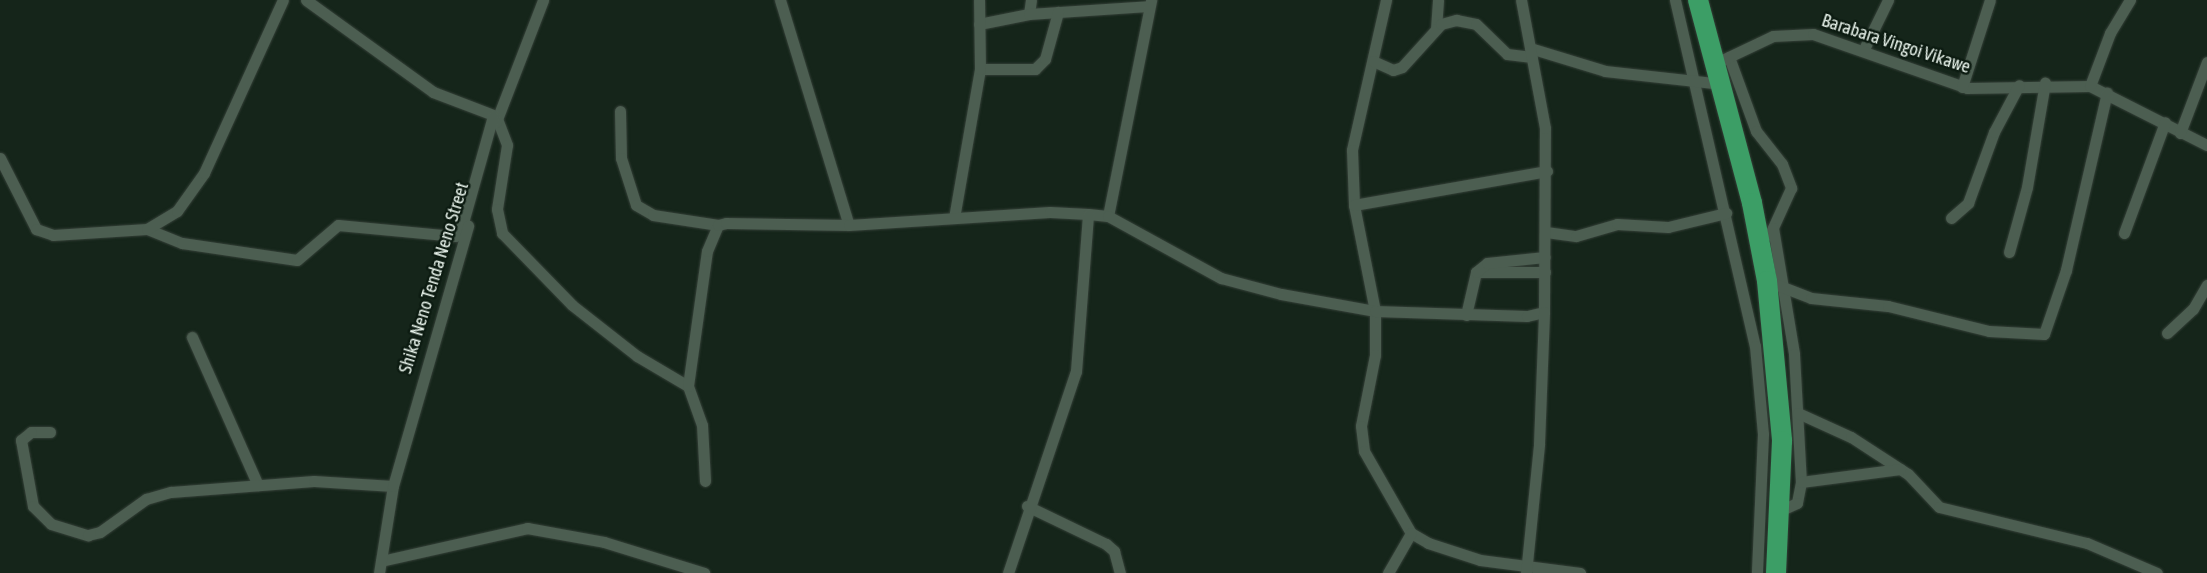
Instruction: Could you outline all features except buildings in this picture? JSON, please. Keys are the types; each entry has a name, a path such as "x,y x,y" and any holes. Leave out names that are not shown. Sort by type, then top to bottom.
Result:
{"highway":[{"path":"1698,0 1723,60 1722,84 1762,252 1775,285 1780,384 1781,510 1776,573"}],"street":[{"path":"0,158 36,229 53,235 147,229 178,211 204,173 283,0"},
{"path":"306,0 412,79 494,116 506,139 496,208 502,233 572,305 638,356 688,386"},
{"name":"Shika Neno Tenda Neno Street","path":"379,573 393,486 477,198 494,116 543,0"},
{"path":"780,0 849,225"},
{"path":"954,218 980,69 979,0"},
{"path":"1030,14 1031,0"},
{"path":"1386,0 1373,61 1355,127 1354,205 1375,311 1375,355 1361,437 1412,533 1453,554 1526,570 1580,573"},
{"path":"1436,29 1438,0"},
{"path":"1520,0 1545,128 1547,171 1539,444 1526,570"},
{"path":"1675,0 1697,82 1748,302 1761,414 1756,573"},
{"path":"1864,49 1888,0"},
{"path":"1962,87 1990,0"},
{"path":"2090,86 2110,33 2130,0"},
{"path":"979,24 1030,14 1150,3 1108,216"},
{"path":"980,69 1036,69 1045,59 1058,12"},
{"path":"1373,61 1392,70 1402,67 1436,29 1448,21 1468,21 1500,50 1531,52 1605,71 1722,84"},
{"name":"Barabara Vingoi Vikawe","path":"1723,60 1789,32 1813,34 1864,49 1962,87 2044,83 2090,86 2165,122 2180,133 2207,145"},
{"path":"1723,60 1756,131 1789,182 1789,198 1762,252"},
{"path":"2180,133 2207,62"},
{"path":"2010,252 2027,187 2044,83"},
{"path":"1951,218 1968,203 1994,132 2019,85"},
{"path":"1775,285 1811,298 1888,306 1989,331 2044,334 2066,270 2107,93"},
{"path":"620,111 621,158 636,205 653,215 718,225 849,225 954,218 1088,214 1108,216 1221,278 1375,311 1466,315 1544,312"},
{"path":"147,229 182,244 288,260 305,254 338,225 455,236 494,116"},
{"path":"2124,233 2165,122"},
{"path":"1354,205 1547,171"},
{"path":"1546,232 1576,236 1617,224 1668,227 1726,213"},
{"path":"1008,573 1027,506 1076,371 1088,214"},
{"path":"705,481 702,425 688,386 706,251 718,225"},
{"path":"1773,228 1775,285 1798,413 1801,482 1797,503 1781,510"},
{"path":"1466,315 1476,272 1500,259 1545,257"},
{"path":"1476,272 1545,272"},
{"path":"2167,332 2193,308 2207,285"},
{"path":"192,337 258,485"},
{"path":"1798,413 1851,437 1900,469 1939,507 2087,543 2156,573"},
{"path":"50,432 31,432 21,440 33,506 51,524 88,535 100,532 155,495 314,481 393,486"},
{"path":"1801,482 1900,469"},
{"path":"1027,506 1106,544 1114,551 1120,573"},
{"path":"381,561 527,528 581,536 684,570 704,573"},
{"path":"1388,573 1412,533"}]}
